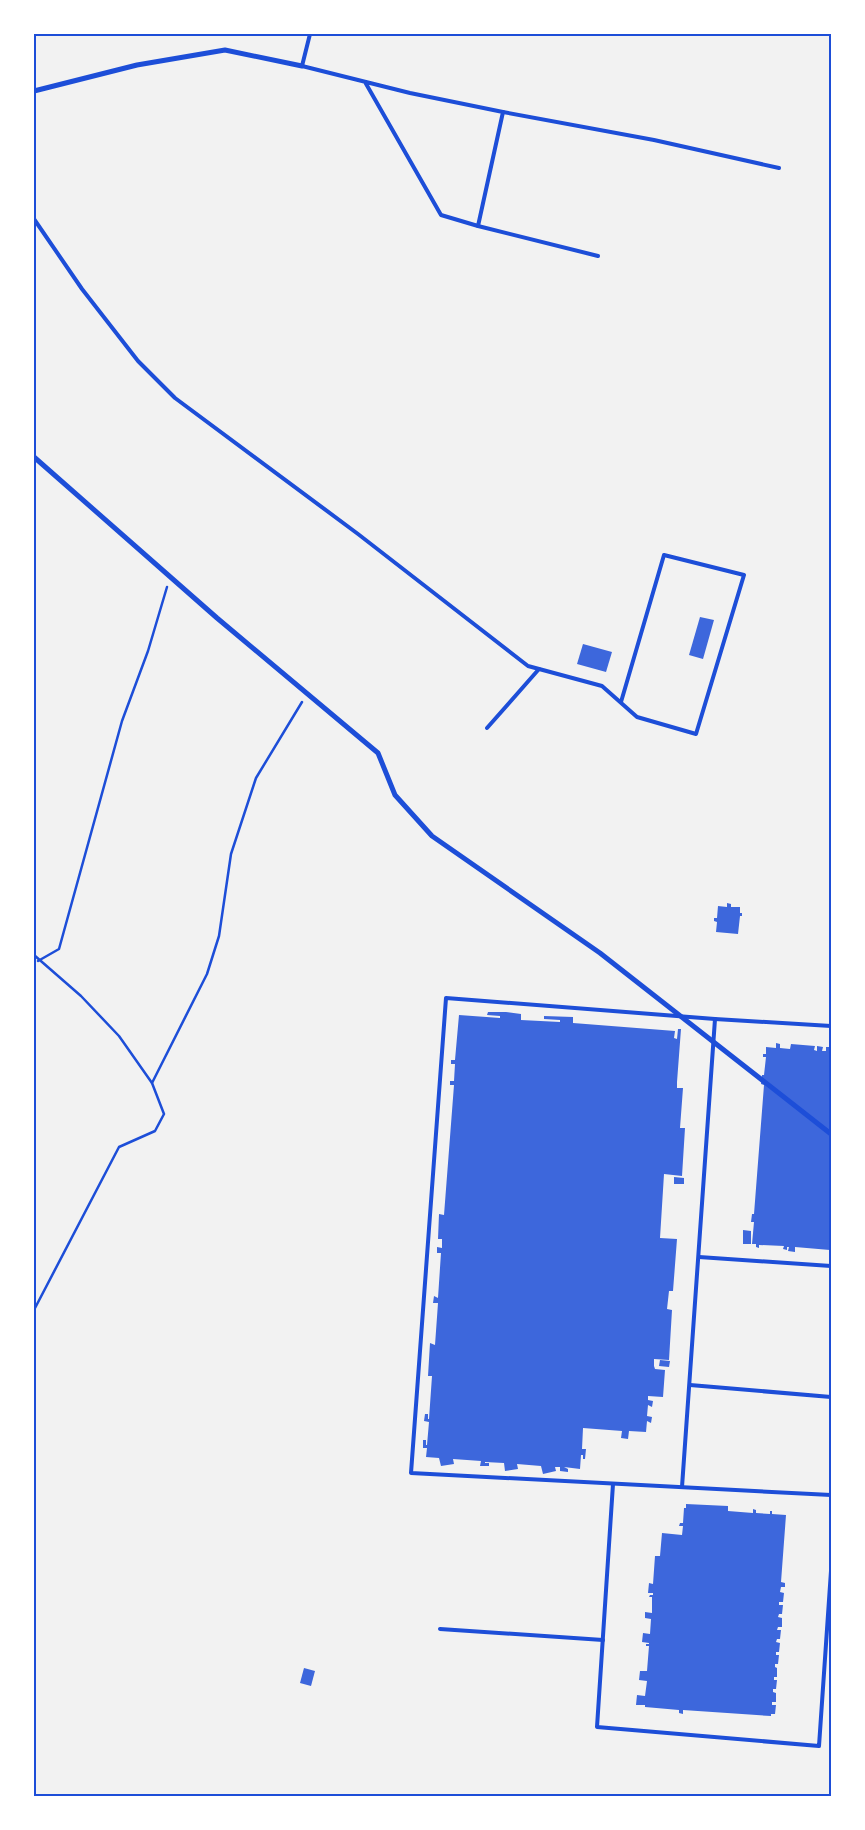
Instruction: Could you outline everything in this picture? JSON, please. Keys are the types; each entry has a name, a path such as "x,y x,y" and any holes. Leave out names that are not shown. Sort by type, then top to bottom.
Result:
{"street":[{"path":"34,91 137,65 225,50 302,66"},
{"path":"34,457 171,577 378,753 395,795 432,836 600,953 831,1134"}],"lane":[{"path":"310,34 302,66 410,93 654,140 779,168"},
{"path":"365,82 440,214 478,226 598,256"},
{"path":"478,226 503,112"},
{"path":"34,219 82,289 132,354 175,398 358,534 528,666 602,686 637,717 696,734 744,575 664,555 621,702"},
{"path":"487,728 540,669"},
{"path":"831,1026 715,1020 446,998 411,1473 831,1495"},
{"path":"682,1487 715,1020"},
{"path":"699,1257 831,1266"},
{"path":"690,1385 831,1397"},
{"path":"613,1484 597,1727 819,1746 831,1571"},
{"path":"440,1630 603,1640"}],"path":[{"path":"38,960 59,949 122,721 148,651 171,577"},
{"path":"152,1083 207,974 219,936 231,854 256,778 307,693"},
{"path":"34,955 81,996 119,1036 152,1083 164,1114 156,1131 119,1147 34,1310"}],"building":[{"path":"700,617 714,620 703,659 689,655"},
{"path":"583,644 612,652 606,672 577,664"},
{"path":"727,903 731,904 731,907 740,907 742,916 740,916 738,934 716,932 717,922 714,921 714,918 717,918 718,906 727,907"},
{"path":"488,1012 521,1014 521,1020 560,1022 560,1020 544,1019 544,1016 573,1017 573,1023 675,1031 674,1038 677,1039 678,1029 681,1029 677,1088 683,1088 680,1128 685,1128 682,1176 664,1174 660,1238 677,1239 673,1291 669,1291 667,1309 672,1310 669,1360 654,1359 655,1369 665,1370 663,1397 648,1396 648,1400 653,1401 652,1407 648,1405 647,1416 652,1417 651,1423 647,1421 646,1432 629,1431 628,1439 621,1438 622,1431 583,1428 582,1449 586,1449 585,1459 581,1455 580,1469 564,1467 568,1469 568,1472 560,1471 560,1467 555,1467 556,1471 543,1474 541,1466 517,1464 518,1469 505,1471 504,1463 485,1462 489,1463 489,1466 480,1466 481,1461 453,1459 454,1464 441,1466 439,1458 426,1457 427,1448 423,1448 423,1440 426,1440 427,1445 429,1422 424,1421 425,1414 428,1414 429,1419 432,1376 428,1376 430,1343 435,1345 438,1303 433,1303 434,1296 438,1298 441,1253 437,1253 437,1247 442,1248 442,1239 438,1239 439,1214 444,1215 454,1085 450,1085 450,1081 454,1081 455,1064 451,1064 451,1060 455,1060 459,1015 500,1018 500,1016 487,1015"},
{"path":"776,1043 780,1044 780,1048 790,1049 791,1044 815,1046 814,1050 817,1051 817,1046 823,1047 822,1051 826,1051 826,1047 831,1047 830,1250 795,1247 795,1252 788,1251 789,1247 787,1247 787,1250 783,1249 784,1246 759,1245 759,1248 756,1247 756,1244 752,1244 754,1222 751,1222 752,1214 754,1214 764,1085 761,1084 766,1057 763,1057 763,1054 766,1054 766,1047 776,1048"},
{"path":"674,1177 684,1178 684,1184 674,1184"},
{"path":"743,1230 751,1231 751,1244 743,1244"},
{"path":"660,1360 670,1361 669,1367 659,1366"},
{"path":"686,1504 728,1506 728,1511 753,1513 753,1509 756,1510 756,1513 770,1514 770,1511 772,1511 772,1514 786,1515 781,1582 785,1583 785,1587 781,1587 780,1592 784,1593 783,1602 779,1602 779,1605 783,1605 782,1614 779,1614 778,1617 782,1618 782,1627 778,1627 777,1630 781,1630 780,1639 777,1639 776,1642 780,1643 779,1652 776,1652 776,1655 779,1655 778,1664 775,1664 777,1668 777,1677 774,1677 774,1680 777,1680 776,1689 773,1689 773,1692 776,1693 776,1702 772,1702 772,1705 776,1705 775,1714 771,1714 771,1716 683,1710 683,1714 679,1713 679,1710 636,1705 637,1695 645,1696 647,1681 639,1680 640,1671 647,1671 649,1646 646,1646 646,1644 649,1643 642,1642 643,1633 650,1634 651,1619 645,1618 645,1612 652,1613 652,1597 649,1597 653,1593 648,1593 649,1583 653,1584 655,1556 660,1556 662,1533 682,1535 683,1526 679,1526 680,1523 683,1523"},
{"path":"304,1668 315,1671 311,1686 300,1683"}]}
